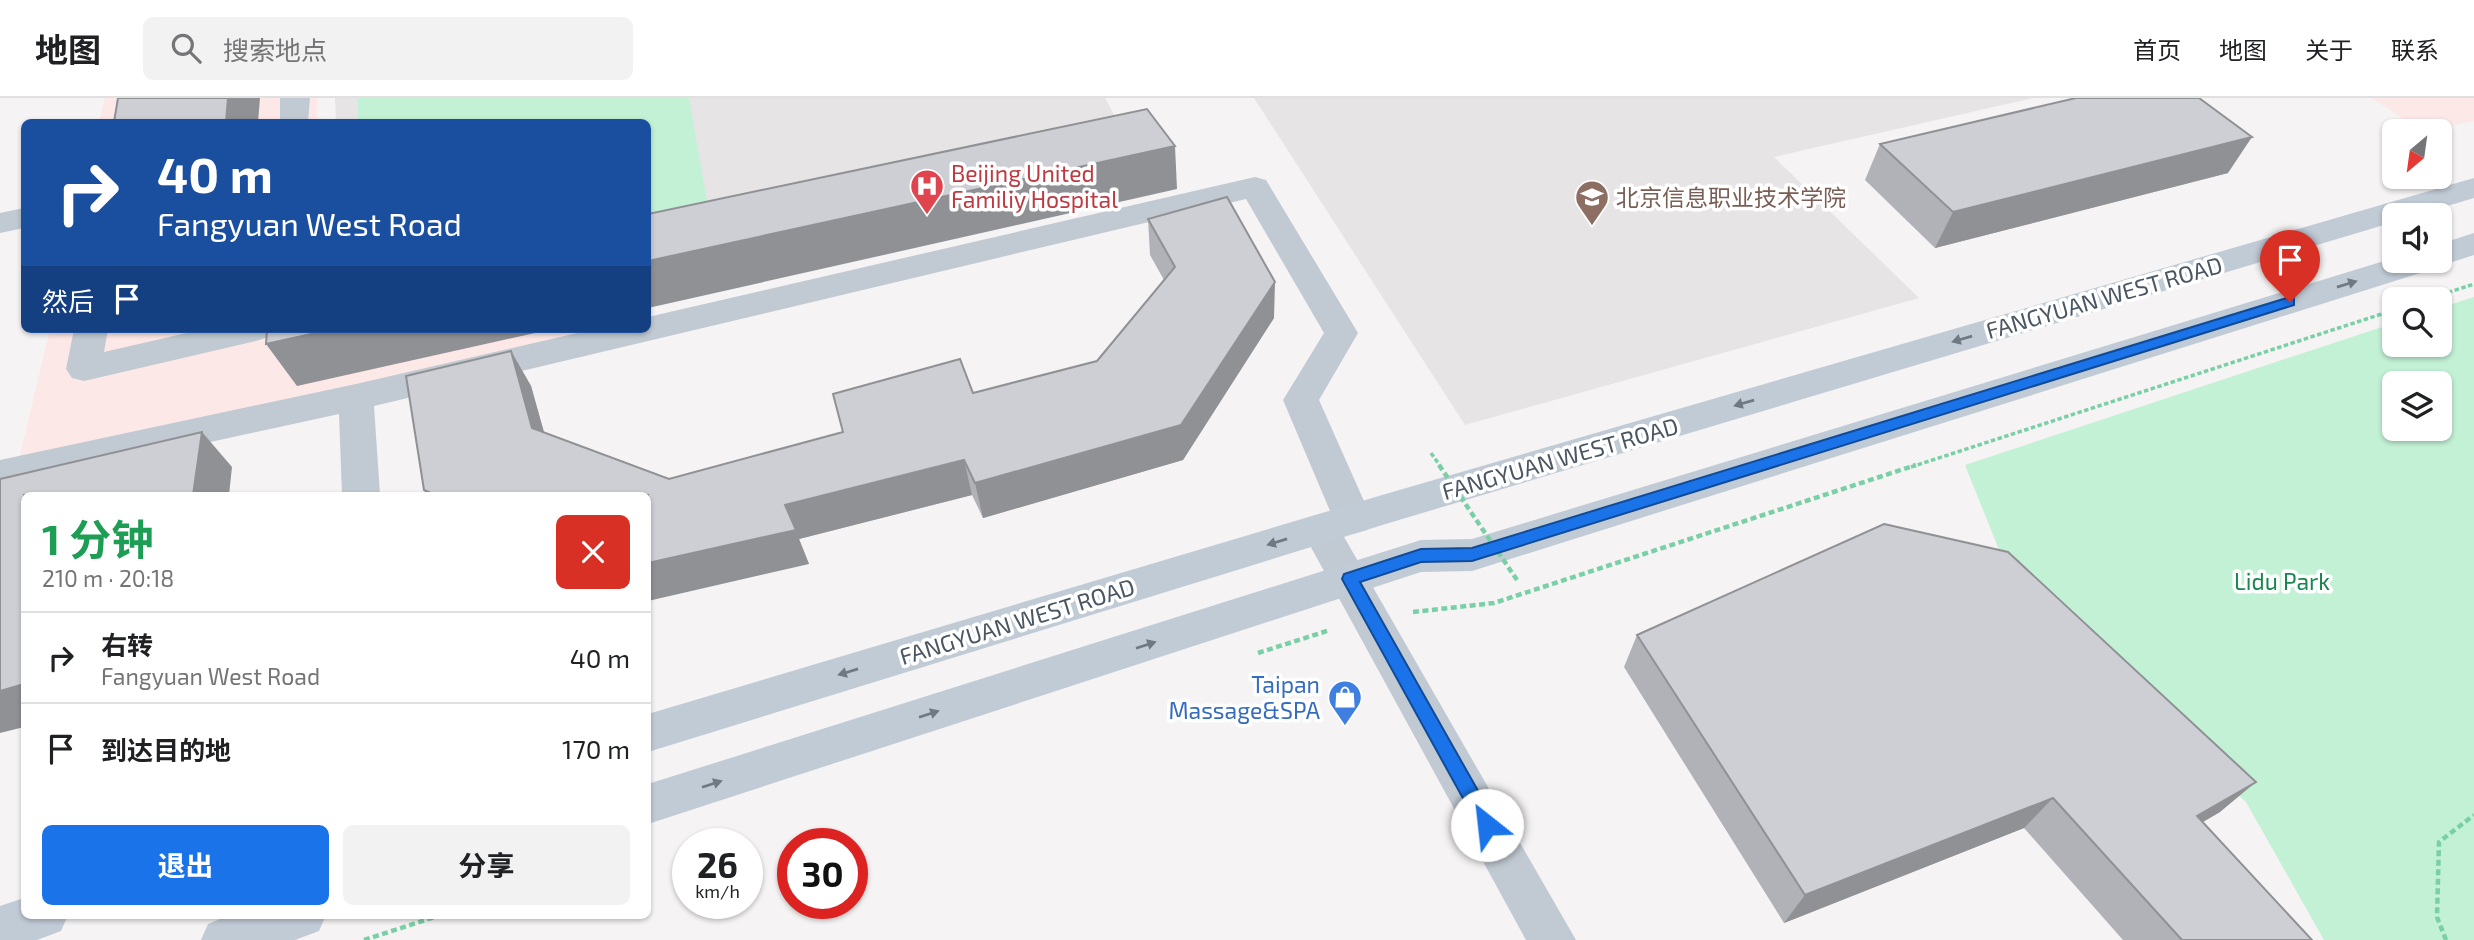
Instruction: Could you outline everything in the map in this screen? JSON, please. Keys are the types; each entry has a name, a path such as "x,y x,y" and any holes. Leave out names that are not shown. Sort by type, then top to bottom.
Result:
{"main road":[{"name":"FANGYUAN WEST ROAD","path":"651,732 1336,524 2474,188"},
{"path":"2452,251 2474,244"},
{"path":"651,803 1421,556 1472,555 2382,273"},
{"path":"0,929 31,919"},
{"path":"225,940 290,919"}],"street":[{"path":"294,119 295,98"},
{"path":"651,328 1255,187 1341,333 1301,400 1350,579 1552,940"},
{"path":"0,223 21,219"},
{"path":"90,333 84,369 239,333"},
{"path":"0,474 356,397 630,333"},
{"path":"356,397 361,492"}],"path":[{"path":"2452,291 2474,284"},
{"path":"1431,453 1517,580"},
{"path":"2446,940 2437,917 2440,842 2474,815"},
{"path":"364,940 429,919"}],"shaded area":[{"path":"105,98 317,98 317,119 100,119"},
{"path":"335,98 1105,98 1125,135 651,235 651,119 336,119"},
{"name":"北京信息职业技术学院","path":"1254,98 2033,98 1774,157 1919,298 1465,425"},
{"path":"2372,98 2474,98 2474,121 2452,125 2452,119 2404,119"},
{"path":"49,333 583,333 290,401 19,460"}],"green space":[{"path":"358,98 689,98 709,212 651,225 651,119 358,119"},
{"name":"Lidu Park","path":"2474,297 2474,940 2324,940 2246,802 2018,597 1965,465 2382,327 2382,357 2452,357 2452,304"}],"building":[{"path":"118,98 228,98 226,119 114,119"},
{"path":"2076,98 2199,98 2252,137 1953,212 1880,144"},
{"path":"1147,109 1175,146 651,260 651,213"},
{"path":"1227,197 1275,282 1181,425 975,483 964,460 785,505 796,530 651,562 651,492 424,490 406,376 511,351 532,428 669,479 843,432 833,394 960,359 973,393 1097,361 1175,267 1148,219"},
{"path":"267,333 316,333 266,344"},
{"path":"202,432 193,492 21,492 21,685 0,691 0,479"},
{"path":"1884,524 2008,552 2256,782 2197,816 2312,940 2182,940 2053,798 1805,895 1637,635"}],"place":[{"name":"Beijing United Familiy Hospital","path":"927,216"},
{"name":"北京信息职业技术学院","path":"1592,227"},
{"name":"Taipan Massage&SPA","path":"1345,727"}],"route":[{"path":"1487,825 1350,579 1421,556 1472,555 2290,302"}]}
